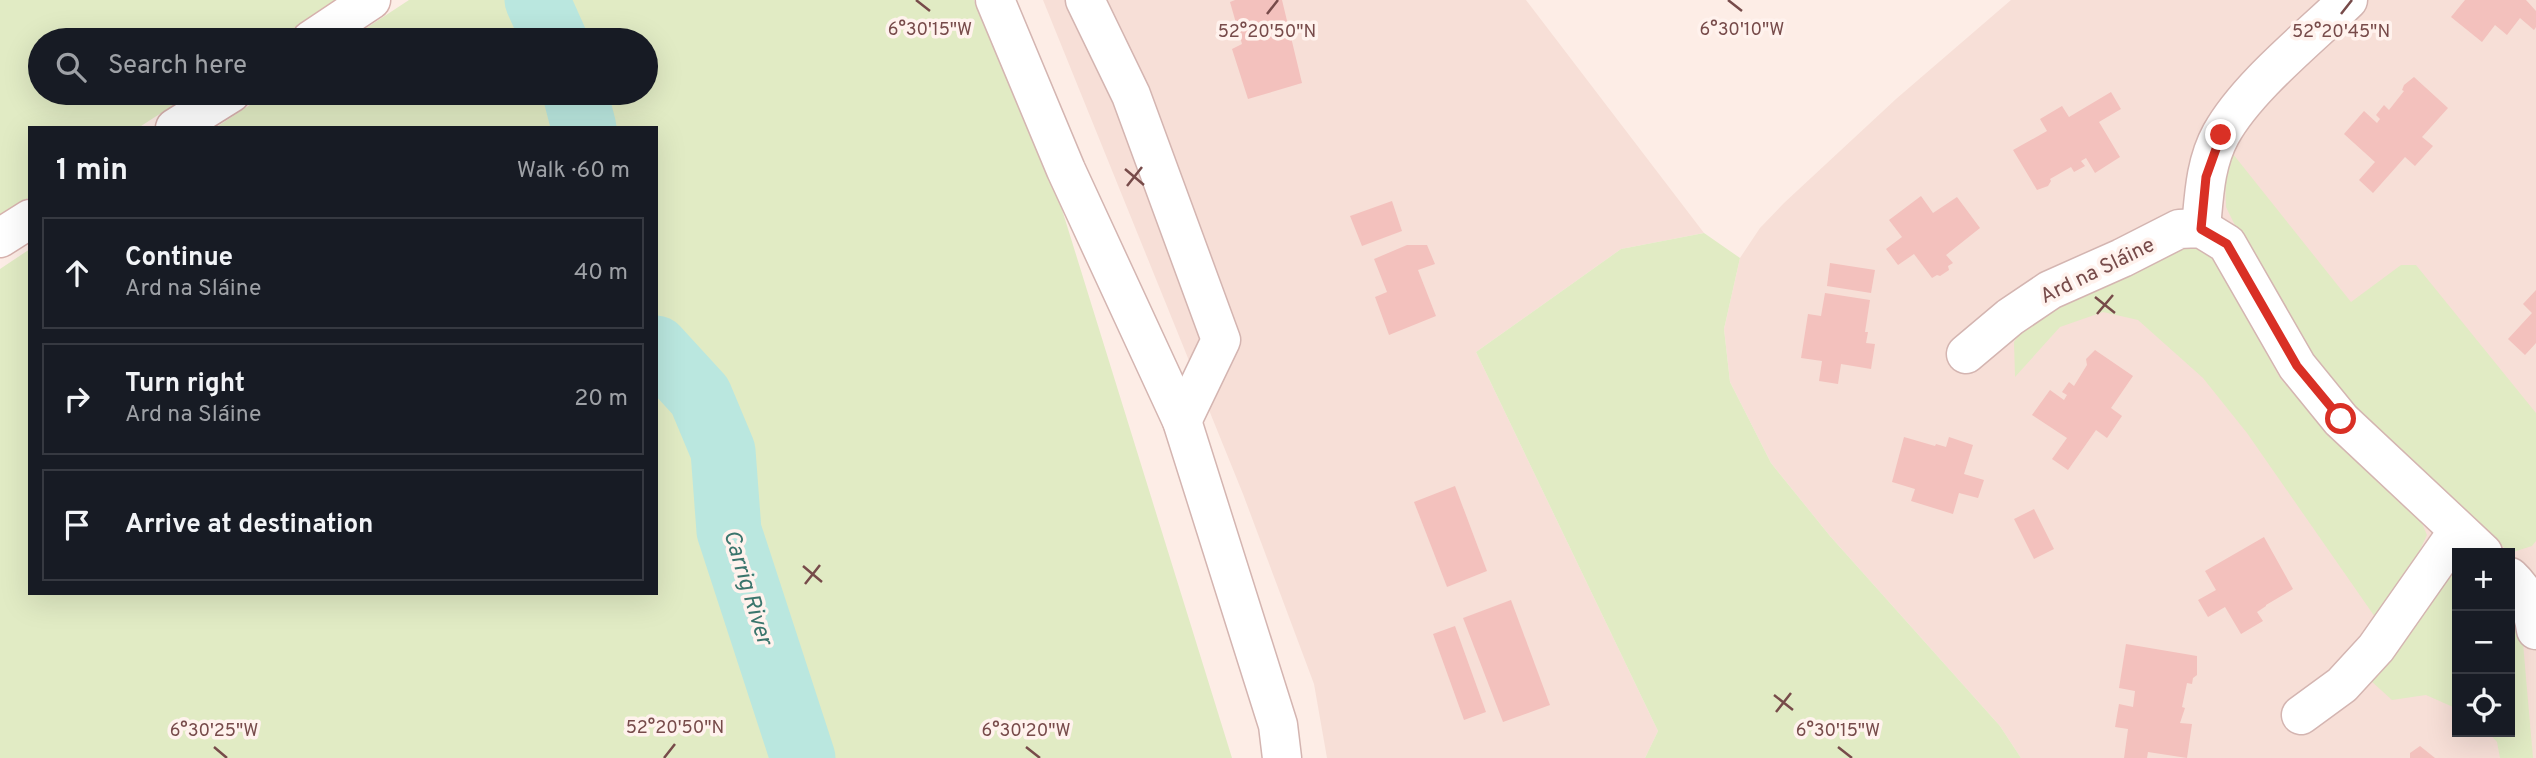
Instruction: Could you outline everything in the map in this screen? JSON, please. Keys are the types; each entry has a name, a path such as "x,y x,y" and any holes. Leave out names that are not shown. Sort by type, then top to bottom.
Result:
{"street":[{"path":"330,28 371,0"},
{"path":"995,0 1066,170 1182,421 1278,725 1282,758"},
{"path":"1085,0 1131,94 1221,340 1182,421"},
{"path":"2301,715 2342,685 2471,542 2341,419 2297,366 2227,244 2201,229 2206,177 2221,135 2246,98 2348,0"},
{"path":"178,126 212,105"},
{"path":"0,238 28,220"},
{"name":"Ard na Sláine","path":"1966,354 2010,317 2050,290 2179,229 2201,229"},
{"path":"2521,577 2533,608 2536,630"}],"shaded area":[{"path":"1043,0 1526,0 1704,233 1621,249 1476,352 1658,731 1645,758 1327,758 1314,684 1243,494"},
{"path":"2011,0 2536,0 2536,758 2021,758 2000,726 1830,536 1771,463 1730,382 1724,329 1740,258 1760,228 1896,99"}],"green space":[{"path":"0,0 338,0 294,28 28,28 28,105 173,105 141,126 28,126 28,198 0,216"},
{"path":"409,0 974,0 1051,174 1232,758 0,758 0,269 28,250 28,595 658,595 658,126 218,126 250,105 658,105 658,28 366,28"},
{"path":"2229,149 2351,302 2401,265 2416,265 2536,413 2536,541 2532,546 2515,551 2515,548 2504,548 2374,430 2331,385 2251,258 2226,207 2225,176"},
{"path":"1704,233 1740,258 1724,329 1730,382 1771,463 1830,536 2000,726 2021,758 1645,758 1658,731 1476,352 1621,249"},
{"path":"2198,247 2213,258 2280,378 2314,417 2419,516 2427,535 2419,552 2375,617 2247,433 2203,378 2138,320 2103,312 2060,327 2015,377 2014,342 2029,320 2057,302 2100,290 2175,249"},
{"path":"2452,573 2452,707 2426,695 2392,700 2370,680"},
{"path":"2515,613 2521,620 2533,758 2500,758 2497,742 2492,737 2515,737"}],"building":[{"path":"1282,0 1302,83 1248,99 1232,49 1242,44 1230,2"},
{"path":"2465,0 2526,0 2536,11 2536,27 2534,30 2520,18 2507,35 2495,25 2482,42 2451,17"},
{"path":"2414,77 2448,108 2422,137 2433,146 2415,166 2405,157 2373,193 2359,180 2375,162 2344,134 2364,111 2377,123 2380,119 2376,115 2384,105 2389,110 2404,91 2404,85"},
{"path":"2111,92 2121,109 2099,122 2120,157 2095,173 2086,158 2081,161 2085,166 2074,172 2071,167 2050,179 2048,186 2037,190 2013,150 2047,131 2040,119 2062,106 2069,117"},
{"path":"1921,196 1933,213 1957,197 1980,228 1946,255 1953,263 1948,266 1949,270 1932,278 1914,254 1898,265 1886,249 1902,237 1889,220"},
{"path":"1392,201 1402,231 1362,246 1350,216"},
{"path":"1407,245 1427,245 1435,264 1418,270 1436,316 1389,335 1375,297 1387,292 1374,259"},
{"path":"1830,263 1875,270 1871,293 1827,286"},
{"path":"2536,290 2536,343 2525,355 2508,339 2532,313 2523,304"},
{"path":"1825,293 1870,300 1865,332 1868,332 1866,343 1875,344 1871,369 1841,364 1838,384 1819,381 1822,361 1801,358 1808,314 1821,316"},
{"path":"2095,350 2133,376 2111,408 2122,416 2107,438 2096,430 2068,470 2052,459 2067,438 2032,415 2050,390 2064,400 2067,395 2062,392 2069,382 2074,386 2087,365 2086,359"},
{"path":"1904,437 1935,446 1946,447 1949,437 1973,445 1964,474 1984,480 1978,498 1959,493 1953,514 1911,501 1915,489 1892,482"},
{"path":"1455,486 1487,571 1447,587 1414,502"},
{"path":"2034,509 2054,549 2034,559 2014,519"},
{"path":"2264,537 2293,589 2257,612 2263,621 2241,634 2225,607 2208,617 2198,600 2216,590 2205,571"},
{"path":"1511,600 1550,705 1503,722 1463,618"},
{"path":"1455,626 1486,712 1464,720 1433,634"},
{"path":"2126,644 2197,656 2197,675 2192,684 2187,683 2182,707 2185,708 2180,723 2192,724 2187,758 2148,752 2147,758 2124,758 2128,729 2115,727 2119,704 2133,707 2135,691 2119,688"},
{"path":"2420,746 2435,758 2410,758 2410,753"}],"waterway":[{"name":"Carrig River","path":"537,0 550,28"},
{"name":"Carrig River","path":"578,105 583,126"},
{"name":"Carrig River","path":"658,350 700,396 723,451 729,531 803,758"}],"route":[{"path":"2221,135 2206,177 2201,229 2227,244 2297,366 2341,419"}]}
